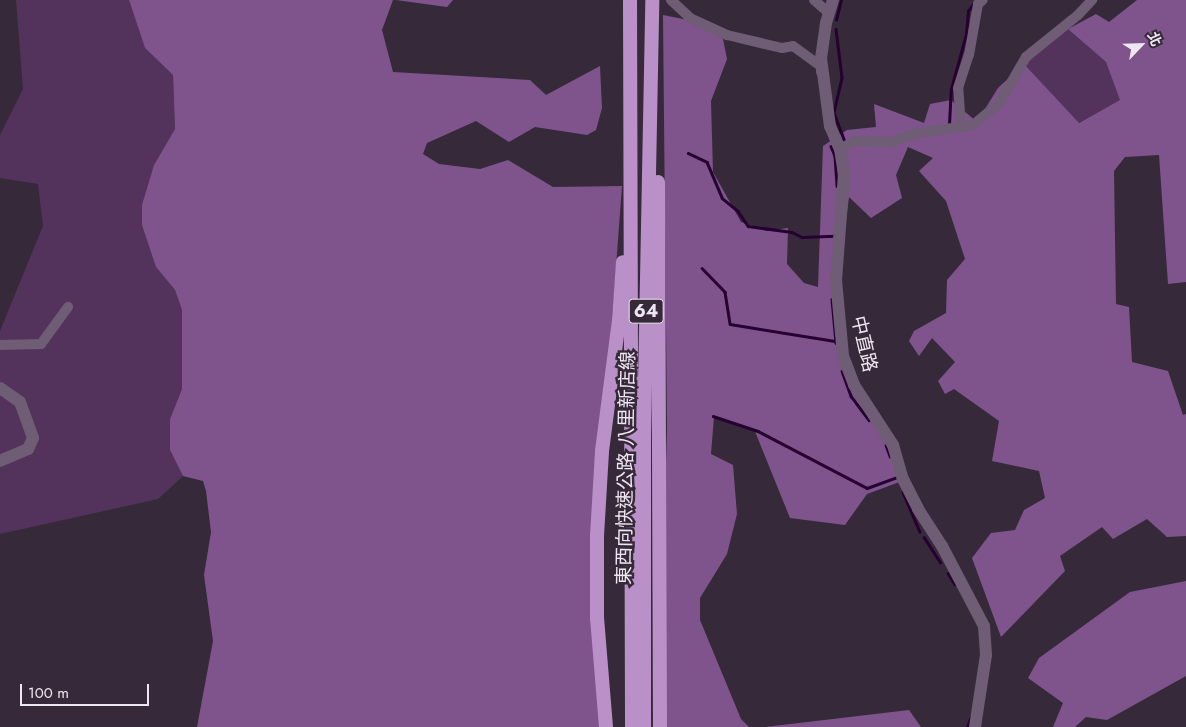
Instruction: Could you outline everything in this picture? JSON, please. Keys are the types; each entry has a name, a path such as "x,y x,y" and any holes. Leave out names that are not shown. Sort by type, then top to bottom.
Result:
{"highway":[{"name":"東西向快速公路 八里新店線","path":"630,0 633,443 644,727"},
{"name":"東西向快速公路 八里新店線","path":"632,727 652,0"},
{"path":"650,127 658,178 660,727"},
{"path":"606,727 597,618 597,536 602,451 619,320 630,154"}],"street":[{"path":"671,0 690,18 727,35 782,48 793,46 821,66 822,81"},
{"path":"814,0 829,13"},
{"name":"中直路","path":"833,0 821,58 822,81 830,126 840,149 844,174 843,208 836,280 837,318 843,356 854,385 893,445 903,479 918,509 942,546 984,626 986,655 975,727"},
{"path":"961,127 958,88 969,55 978,4 983,0"},
{"path":"840,149 855,141 892,142 917,133 973,125 1000,102 1026,57 1078,16 1092,0"},
{"path":"0,346 41,344 68,307"},
{"path":"0,388 20,402 33,438 28,449 0,461"}],"shaded area":[{"path":"16,0 129,0 145,48 173,75 175,129 154,165 156,267 175,290 182,310 182,389 170,419 170,450 183,476 158,499 0,534 0,331 43,226 38,184 0,178 0,135 23,89"},
{"path":"129,0 393,0 382,30 393,72 530,80 546,95 600,66 602,108 596,130 587,135 535,127 509,142 476,121 427,143 423,154 439,164 480,169 508,160 553,187 622,186 591,605 602,727 197,727 213,641 204,575 211,532 203,481 183,476 170,450 170,419 182,389 182,310 175,290 156,267 142,225 142,205 154,165 175,129 173,75 145,48"},
{"path":"396,0 453,0 447,7"},
{"path":"1137,0 1186,0 1186,282 1168,284 1159,155 1125,157 1114,171 1116,304 1129,307 1132,362 1168,371 1183,415 1186,414 1186,536 1167,537 1147,519 1113,539 1102,527 1060,556 1065,571 1001,637 972,558 991,533 1015,530 1024,510 1045,498 1039,471 992,461 999,421 954,389 945,394 938,381 955,362 932,338 919,356 909,341 914,331 946,313 947,280 965,259 946,201 919,171 933,158 908,147 896,175 902,198 871,218 849,197 840,269 844,345 859,389 905,480 867,494 845,525 790,518 754,429 714,417 711,454 733,465 737,514 727,554 700,598 700,620 741,719 749,727 664,727 662,597 667,429 663,15 703,23 723,39 727,59 711,101 713,172 741,222 767,231 788,228 787,264 804,283 818,287 823,146 847,130 876,127 874,104 924,123 930,104 951,100 977,122 998,88 1024,64 1079,123 1120,100 1106,62 1068,29 1096,14 1109,22"},
{"path":"1068,29 1106,62 1121,100 1078,123 1024,64"},
{"path":"1186,581 1186,676 1107,720 1086,717 1075,727 1053,727 1063,703 1028,678 1039,658 1130,592"},
{"path":"909,710 921,727 765,727"}],"waterway":[{"path":"836,20 841,0"},
{"path":"949,124 951,89 966,34 968,11 974,3"},
{"path":"836,29 842,78 834,113 844,139"},
{"path":"831,146 835,156 837,186"},
{"path":"688,153 707,162 722,198 738,211 748,226 792,232 802,237 835,236"},
{"path":"702,268 725,292 730,324 835,341"},
{"path":"832,299 836,343"},
{"path":"842,371 851,396 869,420"},
{"path":"713,416 758,431 867,488 897,477"},
{"path":"886,445 890,456"},
{"path":"903,492 920,532"},
{"path":"924,537 940,562"},
{"path":"948,573 955,584"},
{"path":"967,727 971,717"}]}
